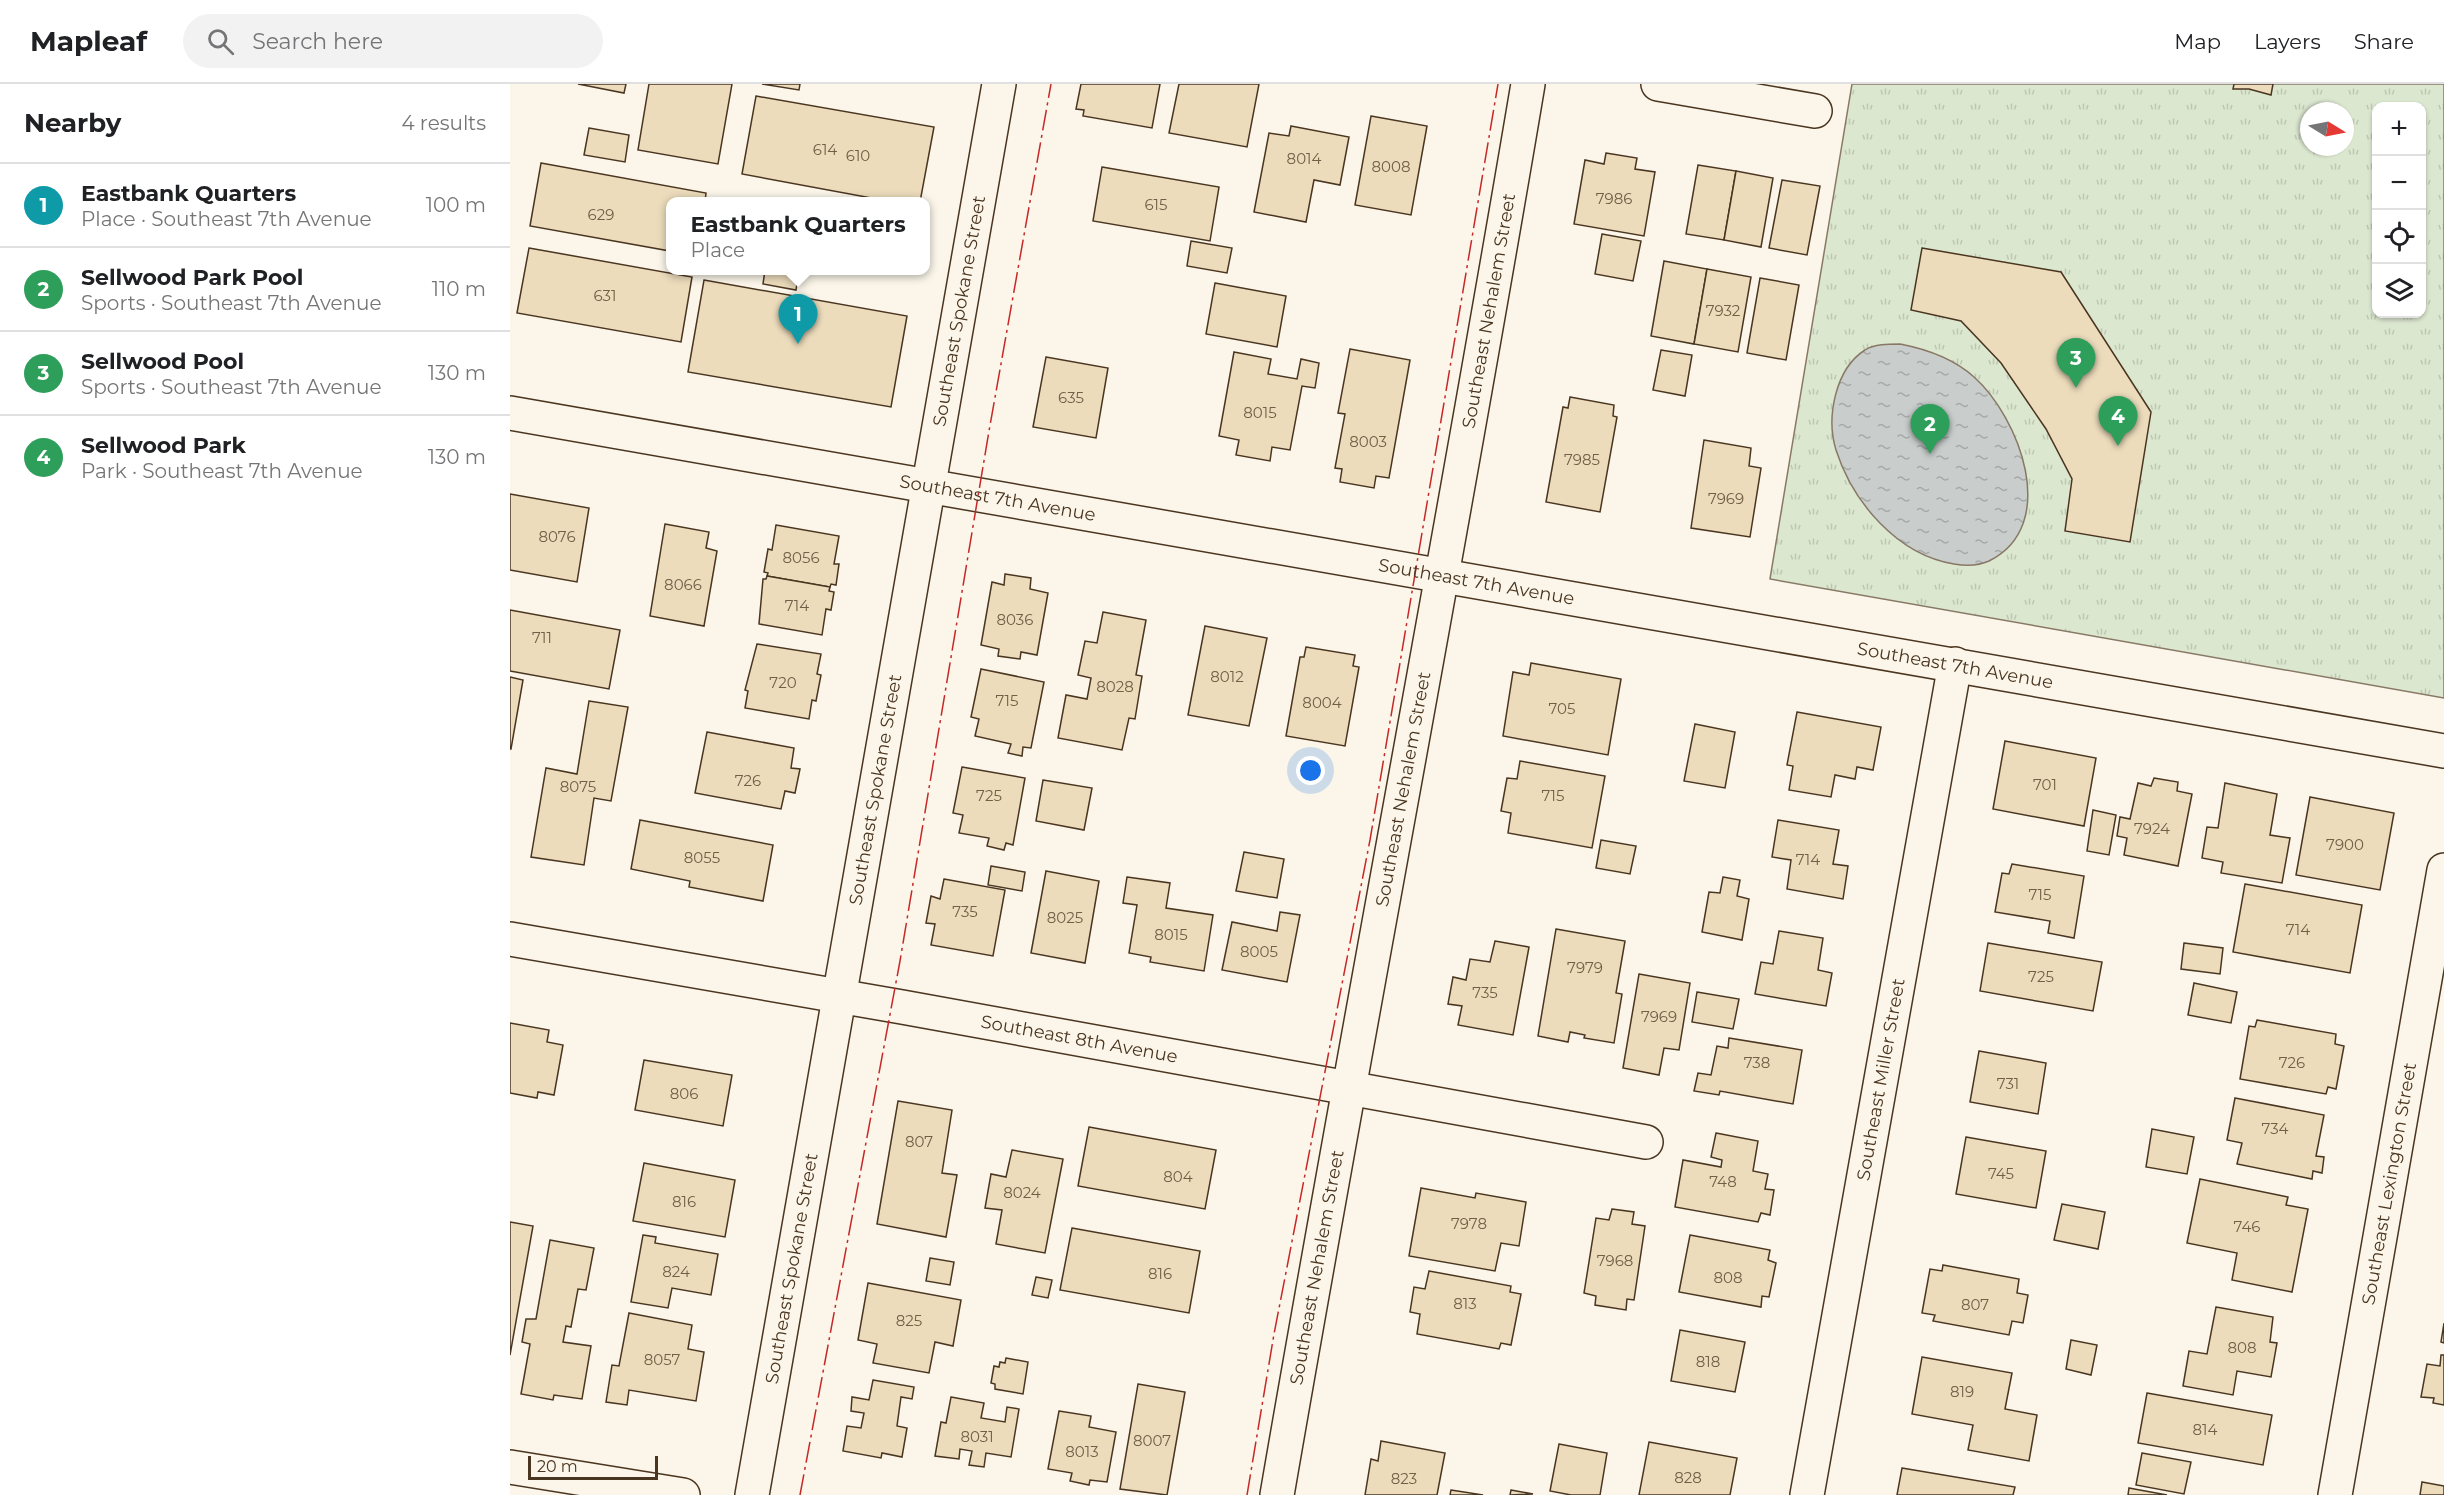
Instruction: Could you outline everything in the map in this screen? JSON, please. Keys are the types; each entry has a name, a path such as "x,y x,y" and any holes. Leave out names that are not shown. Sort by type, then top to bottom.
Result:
{"street":[{"name":"Southeast Spokane Street","path":"752,1495 999,84"},
{"name":"Southeast Nehalem Street","path":"1277,1495 1348,1088 1444,575 1528,84"},
{"path":"1658,84 1815,111"},
{"name":"Southeast 7th Avenue","path":"510,412 2444,751"},
{"name":"Southeast Miller Street","path":"1807,1495 1954,664"},
{"name":"Southeast Lexington Street","path":"2335,1495 2444,870"},
{"name":"Southeast 8th Avenue","path":"510,939 840,996 1646,1142"},
{"path":"510,1467 683,1495"}],"green space":[{"path":"1852,84 2444,84 2444,698 1770,579"}],"water":[{"path":"1900,344 1939,355 1966,370 1991,395 2018,443 2025,470 2028,498 2023,523 2011,544 1989,561 1972,565 1954,564 1934,559 1914,550 1880,524 1854,489 1844,470 1836,450 1832,424 1833,409 1840,382 1846,369 1865,350 1877,345"}],"building":[{"path":"578,84 626,84 624,93"},
{"path":"649,84 732,84 718,164 638,150"},
{"path":"762,84 800,84 799,90"},
{"path":"1081,84 1160,84 1152,128 1083,116 1084,110 1076,109"},
{"path":"1179,84 1259,84 1247,147 1169,133"},
{"path":"2234,84 2273,84 2271,95 2249,89 2233,89"},
{"path":"756,96 934,127 921,197 866,197 742,174"},
{"path":"1371,116 1427,126 1411,215 1355,205"},
{"path":"1291,126 1349,137 1340,185 1314,180 1306,222 1254,212 1269,133 1289,136"},
{"path":"589,128 629,135 625,162 584,155"},
{"path":"1606,153 1637,158 1635,169 1655,172 1644,236 1574,224 1585,160 1604,164"},
{"path":"541,163 706,193 706,197 666,197 666,250 530,226"},
{"path":"1698,165 1736,171 1724,240 1686,234"},
{"path":"1102,167 1219,187 1210,241 1093,221"},
{"path":"1736,171 1773,178 1761,247 1724,240"},
{"path":"1782,180 1820,186 1807,255 1769,248"},
{"path":"1602,234 1641,241 1633,281 1595,274"},
{"path":"1191,241 1232,248 1227,273 1187,266"},
{"path":"529,248 666,272 666,275 692,277 681,342 517,313"},
{"path":"1922,248 2061,272 2151,412 2130,542 2065,531 2072,479 2046,429 2001,363 1961,321 1911,310"},
{"path":"1664,261 1707,269 1694,344 1651,336"},
{"path":"1707,269 1751,277 1738,352 1694,344"},
{"path":"764,275 798,275 796,290 763,284"},
{"path":"1760,278 1799,285 1786,360 1747,353"},
{"path":"704,280 907,316 891,407 688,372"},
{"path":"1215,283 1286,296 1277,347 1206,334"},
{"path":"1350,349 1410,360 1389,478 1376,476 1374,488 1340,482 1342,469 1335,468 1345,414 1338,413"},
{"path":"1661,350 1692,355 1685,396 1653,390"},
{"path":"1234,352 1271,359 1268,374 1297,379 1301,359 1319,363 1315,388 1302,386 1290,450 1272,447 1270,461 1236,455 1239,440 1219,436"},
{"path":"1046,357 1108,368 1096,438 1033,427"},
{"path":"1570,397 1614,405 1613,416 1617,417 1600,512 1546,502 1563,407 1568,408"},
{"path":"1704,440 1751,448 1749,466 1761,468 1750,537 1691,528"},
{"path":"510,494 589,508 577,582 510,570"},
{"path":"665,524 709,532 706,548 717,551 704,626 650,616"},
{"path":"776,525 839,536 834,564 839,564 836,585 831,584 830,587 767,576 768,573 764,572 768,549 772,550"},
{"path":"1005,574 1031,578 1030,589 1048,593 1037,655 1021,652 1020,659 998,656 999,649 981,645 992,582 1004,585"},
{"path":"767,576 830,587 829,591 834,592 831,610 826,609 822,635 759,624 763,579"},
{"path":"510,610 620,630 609,689 510,671"},
{"path":"1103,612 1146,620 1136,675 1142,676 1135,719 1129,718 1122,750 1058,738 1066,695 1087,699 1091,678 1078,675 1085,641 1097,643"},
{"path":"1205,626 1267,638 1249,726 1188,715"},
{"path":"757,644 821,654 817,674 821,675 816,701 812,700 809,719 745,708 748,691 745,690"},
{"path":"1306,647 1355,655 1353,666 1359,667 1345,746 1286,736 1300,657 1304,657"},
{"path":"1531,663 1621,679 1608,755 1503,736 1513,672 1529,675"},
{"path":"981,669 1044,682 1031,748 1023,747 1022,756 1008,753 1011,744 975,736 979,719 971,717"},
{"path":"510,677 523,680 511,749 510,749"},
{"path":"589,701 628,707 611,801 594,798 584,865 531,857 546,768 577,774"},
{"path":"1797,712 1881,727 1873,770 1857,767 1855,779 1835,775 1831,797 1789,790 1793,766 1787,765"},
{"path":"1695,724 1735,732 1725,788 1684,781"},
{"path":"707,732 794,748 791,768 800,769 795,793 785,791 781,809 695,793"},
{"path":"2005,741 2096,758 2084,826 1993,809"},
{"path":"1520,761 1605,776 1592,848 1508,833 1511,813 1501,811 1507,778 1517,779"},
{"path":"962,767 1025,778 1013,845 1006,843 1004,850 987,846 989,838 959,833 963,815 953,813"},
{"path":"2154,778 2178,782 2177,791 2192,794 2178,866 2124,855 2127,838 2117,836 2120,817 2130,819 2138,783 2151,786"},
{"path":"1043,780 1092,788 1084,830 1036,821"},
{"path":"2225,783 2277,794 2270,835 2290,838 2282,883 2221,873 2223,862 2202,858 2207,827 2218,828"},
{"path":"2310,797 2394,813 2380,890 2296,875"},
{"path":"2093,810 2116,815 2109,855 2087,851"},
{"path":"640,820 773,845 763,901 689,887 690,881 631,869"},
{"path":"1778,820 1839,830 1833,864 1848,866 1843,899 1787,889 1791,860 1772,857"},
{"path":"1601,840 1636,846 1630,874 1596,868"},
{"path":"1244,852 1284,859 1277,898 1236,891"},
{"path":"2012,864 2084,876 2074,938 2048,933 2050,921 1995,912 2002,873 2009,874"},
{"path":"991,866 1025,872 1022,891 988,885"},
{"path":"1046,871 1099,881 1085,963 1031,953"},
{"path":"1127,877 1170,883 1166,908 1213,915 1204,971 1150,962 1151,957 1129,953 1137,905 1123,903"},
{"path":"1723,877 1740,880 1737,896 1749,899 1742,940 1702,932 1709,892 1720,893"},
{"path":"944,879 1005,890 993,956 931,945 935,924 926,923 931,896 940,899"},
{"path":"2245,884 2362,905 2350,973 2233,952"},
{"path":"1280,912 1300,915 1287,982 1222,970 1232,922 1277,931"},
{"path":"1556,929 1625,941 1616,993 1622,994 1614,1043 1584,1038 1585,1035 1570,1032 1568,1042 1538,1036"},
{"path":"1779,931 1823,938 1818,970 1832,973 1826,1006 1755,994 1761,962 1773,964"},
{"path":"1495,941 1529,947 1513,1035 1458,1025 1462,1006 1448,1004 1453,977 1466,980 1470,959 1490,962"},
{"path":"1988,943 2102,962 2093,1011 1980,991"},
{"path":"2184,943 2223,948 2220,974 2181,969"},
{"path":"1639,974 1690,983 1679,1050 1664,1048 1659,1075 1623,1068"},
{"path":"2194,983 2237,992 2231,1023 2188,1015"},
{"path":"1697,992 1739,999 1733,1029 1692,1022"},
{"path":"2257,1020 2336,1034 2335,1044 2344,1046 2336,1089 2328,1087 2326,1094 2240,1079 2249,1026 2255,1027"},
{"path":"510,1023 549,1030 547,1042 563,1045 554,1095 538,1092 537,1098 510,1093"},
{"path":"1729,1038 1802,1050 1793,1104 1720,1091 1719,1095 1694,1091 1698,1073 1711,1075 1717,1046 1728,1048"},
{"path":"1979,1051 2046,1063 2038,1114 1970,1102"},
{"path":"644,1060 732,1075 723,1126 635,1110"},
{"path":"2235,1098 2324,1115 2316,1156 2324,1157 2322,1173 2313,1171 2312,1179 2237,1164 2242,1143 2227,1140"},
{"path":"898,1101 952,1110 942,1173 957,1175 946,1237 877,1224"},
{"path":"1089,1127 1216,1150 1205,1209 1078,1186"},
{"path":"2152,1129 2194,1137 2187,1174 2146,1167"},
{"path":"1716,1133 1758,1141 1753,1171 1768,1174 1765,1189 1774,1190 1770,1215 1761,1213 1758,1222 1675,1207 1683,1160 1721,1167 1722,1160 1711,1157"},
{"path":"1966,1137 2046,1151 2036,1208 1956,1194"},
{"path":"1012,1150 1063,1159 1045,1253 996,1244 1002,1210 985,1208 991,1174 1006,1177"},
{"path":"644,1163 735,1180 725,1237 633,1221"},
{"path":"2200,1179 2288,1197 2286,1205 2308,1209 2292,1292 2232,1280 2237,1253 2187,1243"},
{"path":"1421,1188 1475,1198 1476,1193 1526,1202 1519,1246 1501,1243 1495,1271 1409,1256"},
{"path":"2062,1204 2105,1212 2098,1249 2054,1240"},
{"path":"1612,1209 1634,1212 1632,1224 1645,1226 1634,1300 1627,1299 1626,1310 1595,1305 1596,1296 1584,1293 1596,1218 1609,1220"},
{"path":"510,1222 533,1226 510,1355"},
{"path":"1072,1228 1200,1251 1189,1313 1060,1290"},
{"path":"643,1235 656,1237 655,1243 718,1254 711,1295 672,1288 668,1308 631,1302"},
{"path":"1690,1235 1770,1250 1768,1260 1776,1263 1769,1297 1762,1296 1761,1307 1679,1292"},
{"path":"550,1240 594,1248 586,1290 578,1289 571,1327 566,1326 563,1342 591,1346 582,1399 554,1395 553,1400 521,1394 530,1344 522,1342 526,1319 536,1319"},
{"path":"930,1258 954,1262 950,1285 926,1281"},
{"path":"1943,1265 2019,1279 2017,1293 2028,1295 2023,1323 2012,1321 2009,1335 1933,1321 1935,1315 1922,1313 1930,1269 1942,1271"},
{"path":"1429,1271 1511,1286 1510,1292 1521,1294 1511,1345 1501,1343 1499,1349 1417,1334 1420,1314 1410,1312 1414,1287 1425,1289"},
{"path":"1036,1277 1052,1280 1048,1298 1032,1295"},
{"path":"868,1283 961,1300 953,1346 935,1342 929,1373 873,1363 877,1344 858,1340"},
{"path":"2216,1307 2273,1317 2270,1342 2277,1343 2271,1377 2237,1371 2233,1395 2183,1386 2189,1351 2207,1354"},
{"path":"629,1313 692,1325 688,1349 704,1352 696,1401 629,1390 627,1405 606,1402 612,1365 619,1366"},
{"path":"2444,1323 2444,1343 2441,1342"},
{"path":"1680,1330 1745,1342 1735,1392 1671,1381"},
{"path":"2071,1340 2097,1345 2091,1375 2066,1369"},
{"path":"2441,1355 2444,1355 2444,1405 2433,1403 2434,1398 2421,1397 2427,1364 2440,1366"},
{"path":"1922,1357 2012,1373 2005,1409 2037,1415 2029,1461 1968,1450 1973,1425 1912,1414"},
{"path":"1006,1358 1028,1362 1023,1394 995,1389 995,1384 991,1383 994,1366 999,1367 1000,1362 1005,1363"},
{"path":"873,1380 914,1387 912,1399 901,1397 897,1426 907,1428 902,1457 882,1453 881,1458 843,1451 847,1426 861,1428 864,1413 851,1411 852,1397 869,1400"},
{"path":"1138,1384 1185,1392 1167,1495 1120,1489"},
{"path":"2147,1393 2272,1415 2263,1465 2138,1443"},
{"path":"951,1397 984,1403 981,1418 1005,1422 1007,1407 1019,1409 1011,1457 986,1453 984,1467 969,1465 972,1451 960,1449 959,1459 935,1456 941,1422 946,1423"},
{"path":"1059,1411 1091,1416 1089,1427 1116,1432 1107,1482 1090,1480 1089,1485 1070,1481 1072,1473 1048,1469"},
{"path":"1381,1441 1445,1453 1437,1495 1365,1495 1371,1459 1378,1461"},
{"path":"1649,1442 1737,1458 1730,1495 1639,1495"},
{"path":"1559,1444 1607,1453 1600,1495 1571,1495 1550,1491"},
{"path":"2142,1453 2191,1462 2184,1494 2136,1485"},
{"path":"1902,1468 2015,1487 2013,1495 1897,1495"},
{"path":"2422,1482 2444,1486 2444,1495 2420,1495"},
{"path":"2129,1488 2167,1495 2128,1495"},
{"path":"1451,1490 1483,1495 1450,1495"},
{"path":"1511,1490 1533,1494 1510,1495"}],"power":[{"path":"800,1495 900,961 989,431 1051,84"},
{"path":"1247,1495 1274,1334 1370,840 1498,84"}],"place":[{"name":"Eastbank Quarters","path":"798,344"},
{"name":"Sellwood Pool","path":"2076,388"},
{"name":"Sellwood Park","path":"2118,446"},
{"name":"Sellwood Park Pool","path":"1930,454"}]}
